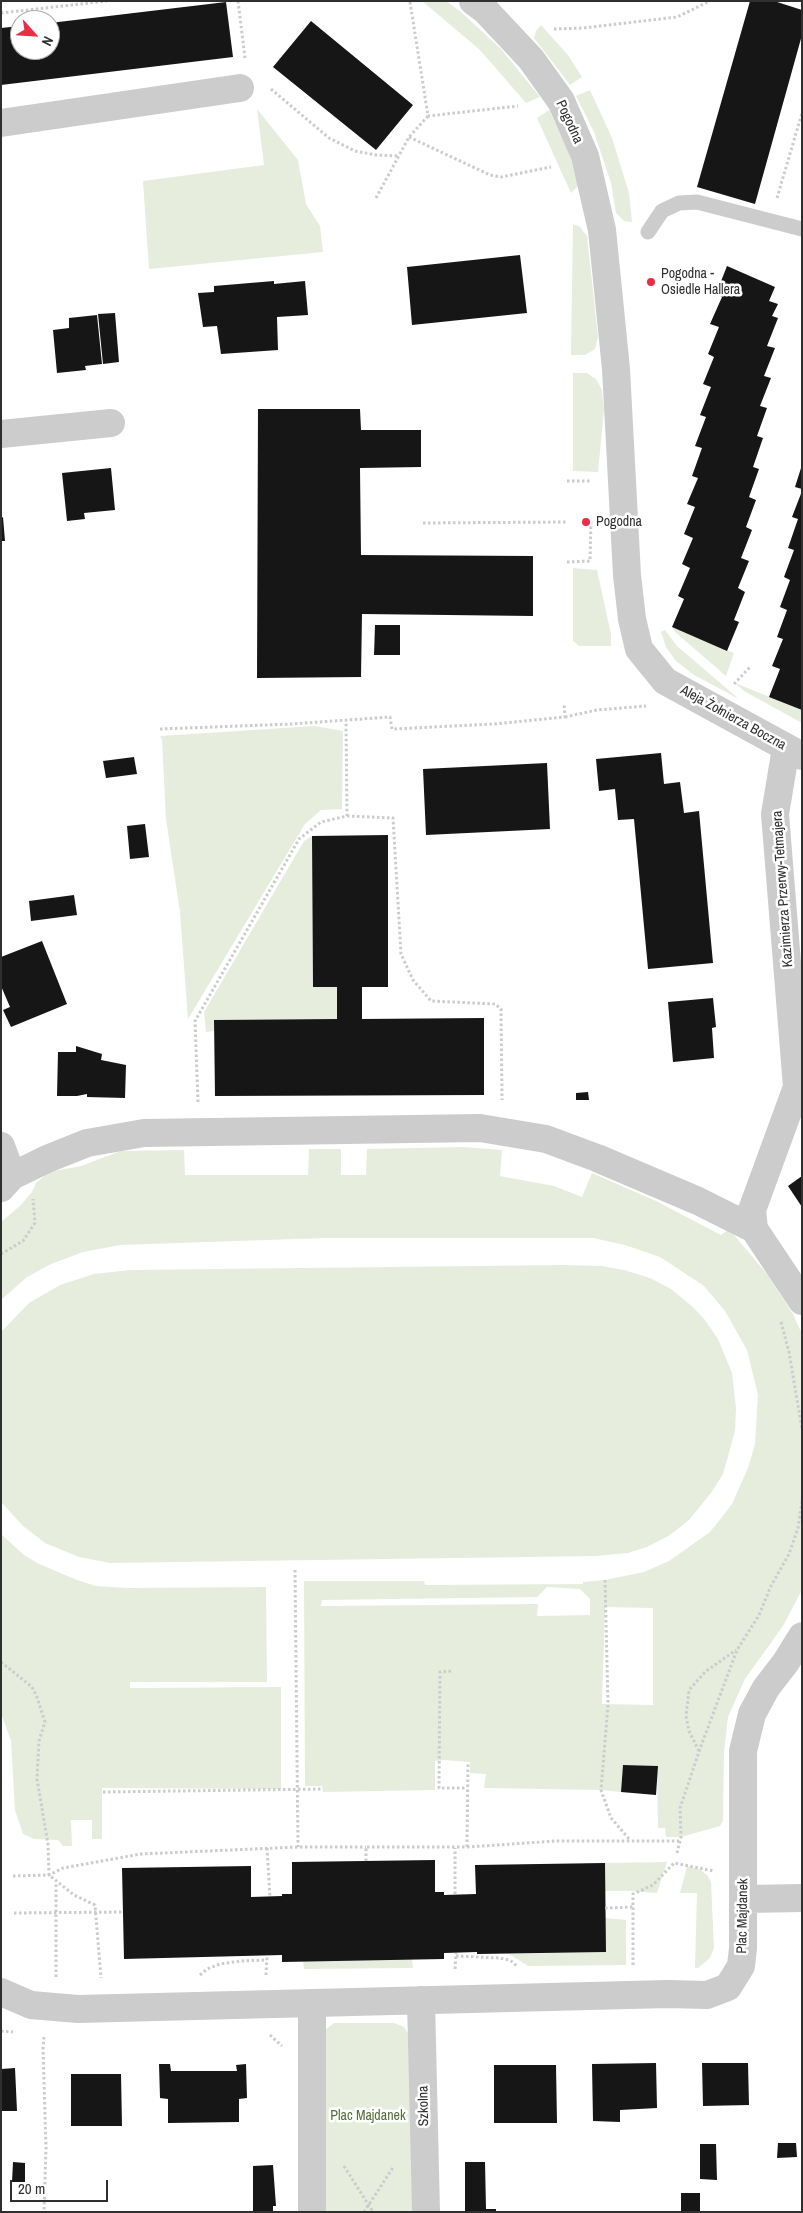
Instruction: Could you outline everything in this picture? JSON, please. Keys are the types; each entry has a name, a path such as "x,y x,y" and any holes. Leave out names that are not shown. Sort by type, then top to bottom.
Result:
{"street":[{"name":"Pogodna","path":"473,1 485,10 531,59 561,100 586,156 602,230 616,369 632,619 640,649 665,680"},
{"path":"1,123 243,77"},
{"path":"1,434 111,424"},
{"name":"Aleja Żołnierza Boczna","path":"665,680 794,752"},
{"name":"Kazimierza Przerwy-Tetmajera","path":"794,752 776,814 800,1087"},
{"path":"800,1087 752,1210 754,1229 802,1301"},
{"path":"1,1146 7,1182 47,1158 88,1143 144,1133 480,1128 546,1139 698,1201 754,1229"},
{"name":"Plac Majdanek","path":"1,1992 31,2005 78,2010 668,1994 707,1995 728,1987 741,1966 744,1899 742,1789 745,1742 752,1714 766,1688 786,1662 802,1636"},
{"path":"744,1899 802,1898"},
{"name":"Szkolna","path":"421,2000 426,2212"},
{"path":"312,2003 312,2212"}],"lane":[{"path":"648,232 662,211 679,203 698,202 802,229"}],"path":[{"path":"1,13 107,1"},
{"path":"238,1 243,77"},
{"path":"554,29 583,28 677,17 710,1"},
{"path":"410,2 428,116"},
{"path":"268,86 329,138 355,151 376,155 399,156"},
{"path":"376,198 409,137 428,116 518,106"},
{"path":"770,221 802,112"},
{"path":"409,137 490,175 501,176 551,167"},
{"path":"567,481 592,480 592,489"},
{"path":"567,562 590,561 591,516"},
{"path":"423,523 566,522"},
{"path":"732,687 751,666"},
{"path":"564,704 565,717"},
{"path":"160,729 346,721 390,717 392,729 494,724 565,717 597,710 647,706"},
{"path":"346,721 347,816"},
{"path":"198,1132 195,1021 299,839 321,822 347,816 393,818 401,954 413,980 431,1001 495,1004 501,1009 503,1067 501,1132"},
{"path":"1,1254 23,1241 35,1223 33,1196"},
{"path":"781,1320 781,1328 789,1352 802,1429"},
{"path":"677,1853 680,1808 699,1751 736,1650 759,1615 771,1586 789,1554 798,1528 802,1501"},
{"path":"295,1570 298,1847"},
{"path":"604,1580 608,1705 601,1790 611,1818 630,1840"},
{"path":"699,1751 689,1731 686,1716 689,1690 705,1672 736,1650"},
{"path":"1,1662 32,1687 37,1696 45,1722 39,1741 37,1779 48,1844 49,1875 74,1894 95,1905 101,1980"},
{"path":"451,1671 440,1672 439,1788 468,1788"},
{"path":"467,1847 468,1762"},
{"path":"102,1792 323,1788"},
{"path":"13,1876 49,1875 63,1868 141,1854 298,1847 455,1848 556,1841 679,1841"},
{"path":"366,1847 366,1861"},
{"path":"267,1848 270,1896"},
{"path":"455,1848 455,1894"},
{"path":"633,1973 633,1894 653,1885 674,1863 718,1872"},
{"path":"56,1882 56,1982"},
{"path":"605,1908 633,1907"},
{"path":"14,1913 123,1912"},
{"path":"455,1970 456,1955 510,1960 520,1969"},
{"path":"267,1956 267,1972"},
{"path":"198,1978 207,1969 220,1964 267,1960"},
{"path":"44,2212 46,2148 43,2048 47,2007"}],"green space":[{"path":"422,1 446,1 461,12 501,49 540,97 526,103 480,50"},
{"path":"541,25 568,55 582,77 570,85 534,38 536,31"},
{"path":"590,90 612,138 629,193 632,222 624,221 616,213 611,183 594,132 576,96"},
{"path":"257,109 298,160 306,204 320,226 323,252 149,269 143,181 264,165"},
{"path":"549,110 569,153 579,185 571,193 537,118"},
{"path":"573,224 580,227 587,236 598,337 595,349 585,355 571,355"},
{"path":"573,373 587,373 596,379 602,390 604,410 598,472 573,471"},
{"path":"573,568 597,570 611,634 611,646 579,646 573,641"},
{"path":"672,627 734,653 726,676 675,632"},
{"path":"665,630 677,646 739,699 694,675 676,661 666,647 661,632"},
{"path":"735,683 802,710 802,723 744,691"},
{"path":"315,726 343,731 342,809 321,810 305,824 188,1019 180,912 166,819 162,740 160,736"},
{"path":"312,836 313,986 337,987 337,1019 214,1020 214,1031 206,1032 204,1012 304,841"},
{"path":"463,1147 502,1150 500,1176 554,1186 582,1197 592,1173 656,1201 721,1235 729,1229 767,1274 793,1314 802,1334 802,1590 783,1626 745,1679 728,1717 724,1752 723,1821 720,1826 681,1837 666,1837 665,1828 658,1828 657,1766 623,1765 621,1792 484,1788 486,1774 470,1773 470,1762 444,1760 435,1761 435,1790 323,1792 322,1786 305,1786 304,1581 424,1581 425,1585 583,1584 583,1582 605,1580 644,1572 669,1561 710,1532 722,1517 732,1504 748,1468 755,1444 758,1395 747,1350 725,1311 704,1286 660,1257 625,1245 593,1238 326,1238 120,1245 83,1252 51,1264 27,1277 1,1300 1,1222 21,1205 32,1192 36,1183 49,1172 81,1166 121,1151 184,1150 185,1175 308,1175 309,1149 341,1149 341,1175 366,1175 367,1149","holes":["547,1587 580,1589 590,1599 590,1615 537,1616 538,1604 321,1606 322,1600 537,1597","605,1607 653,1608 653,1705 602,1704"]},
{"path":"602,1266 624,1270 650,1278 671,1289 693,1307 705,1320 718,1339 732,1373 736,1408 735,1431 723,1474 711,1493 689,1520 670,1535 647,1547 628,1553 596,1556 110,1563 79,1557 45,1543 23,1526 1,1502 1,1332 29,1303 60,1285 94,1274 130,1270"},
{"path":"1,1534 24,1555 39,1564 96,1586 127,1588 266,1587 267,1682 130,1682 130,1688 281,1687 281,1789 102,1788 102,1839 92,1839 92,1820 71,1820 72,1846 63,1846 58,1840 34,1839 23,1834 15,1810 11,1741 1,1713"},
{"path":"667,1862 657,1893 605,1891 605,1863"},
{"path":"687,1866 699,1869 707,1875 711,1882 714,1948 710,1958 698,1968 695,1968 697,1893 680,1893"},
{"path":"605,1918 626,1920 626,1965 528,1966 509,1954 606,1952"},
{"path":"412,1959 413,1968 304,1969 303,1961"},
{"name":"Plac Majdanek","path":"334,2023 394,2023 404,2027 410,2036 413,2212 324,2212 325,2030"}],"building":[{"path":"750,1 774,1 802,10 802,35 755,204 697,187"},
{"path":"226,2 233,57 1,85 1,28 10,27 10,60 60,60 60,22"},
{"path":"311,21 413,105 376,150 273,67"},
{"path":"520,255 527,313 412,325 407,267"},
{"path":"727,266 775,287 769,301 778,304 772,316 778,318 767,346 775,348 764,376 771,378 760,406 767,408 757,436 763,438 753,467 759,469 749,497 756,500 746,527 752,530 741,558 749,561 738,588 745,592 734,620 739,622 727,651 672,627 684,599 678,596 690,568 682,564 693,538 684,534 695,507 687,504 698,478 692,476 702,448 695,446 706,417 700,415 711,387 703,384 714,357 708,354 719,327 710,324 722,297 716,294"},
{"path":"274,281 274,284 305,281 308,315 277,317 278,350 221,354 217,326 203,327 198,293 214,292 214,286"},
{"path":"115,313 119,362 103,364 98,314"},
{"path":"97,315 102,364 85,366 86,370 57,373 53,330 69,328 69,318"},
{"path":"258,409 360,409 361,430 421,430 421,467 360,468 361,555 533,556 533,616 362,614 361,677 257,678"},
{"path":"111,468 115,510 84,513 85,519 67,521 62,473"},
{"path":"802,468 802,489 795,487"},
{"path":"802,491 802,710 769,697 780,669 772,666 783,639 777,637 787,610 780,607 790,580 784,577 794,550 788,548 798,519 792,517"},
{"path":"3,517 5,541 1,541 1,518"},
{"path":"375,625 400,625 400,655 374,655"},
{"path":"661,753 664,784 680,782 684,813 699,811 713,963 648,969 634,819 618,820 615,789 599,791 596,759"},
{"path":"134,757 137,774 106,778 103,761"},
{"path":"547,763 550,829 426,835 423,769"},
{"path":"145,824 149,857 130,859 127,826"},
{"path":"388,835 388,987 362,987 362,1019 484,1018 484,1095 215,1096 214,1020 337,1019 337,987 313,987 312,836"},
{"path":"74,895 77,915 31,921 29,901"},
{"path":"42,941 67,1004 11,1027 3,1010 10,1007 1,986 1,957"},
{"path":"713,998 716,1027 712,1028 714,1058 673,1062 668,1002"},
{"path":"76,1046 102,1054 101,1060 126,1065 125,1098 87,1097 87,1094 57,1096 58,1052 76,1052"},
{"path":"588,1092 589,1100 576,1100 576,1093"},
{"path":"802,1176 802,1207 788,1186"},
{"path":"623,1765 658,1766 656,1795 621,1792"},
{"path":"435,1860 435,1892 444,1892 444,1895 476,1894 475,1865 605,1863 606,1952 444,1953 444,1959 282,1962 282,1955 124,1959 122,1868 251,1866 251,1897 292,1894 292,1862"},
{"path":"656,2063 657,2108 620,2110 620,2122 593,2121 592,2064"},
{"path":"702,2063 748,2063 749,2105 703,2106"},
{"path":"159,2064 170,2064 171,2071 237,2071 236,2065 246,2064 247,2098 239,2099 239,2122 168,2123 168,2099 160,2098"},
{"path":"494,2065 556,2065 557,2123 494,2123"},
{"path":"15,2068 17,2111 1,2111 1,2069"},
{"path":"71,2074 121,2074 122,2126 71,2126"},
{"path":"778,2143 796,2143 797,2157 777,2158"},
{"path":"700,2144 716,2144 717,2180 700,2179"},
{"path":"13,2162 25,2163 25,2182 12,2182"},
{"path":"465,2162 485,2162 486,2209 496,2209 496,2212 465,2212"},
{"path":"273,2165 276,2206 273,2206 273,2212 253,2212 253,2166"},
{"path":"681,2193 700,2193 700,2212 681,2212"}],"place":[{"name":"Pogodna - Osiedle Hallera","path":"651,282"},
{"name":"Pogodna","path":"586,522"}]}
